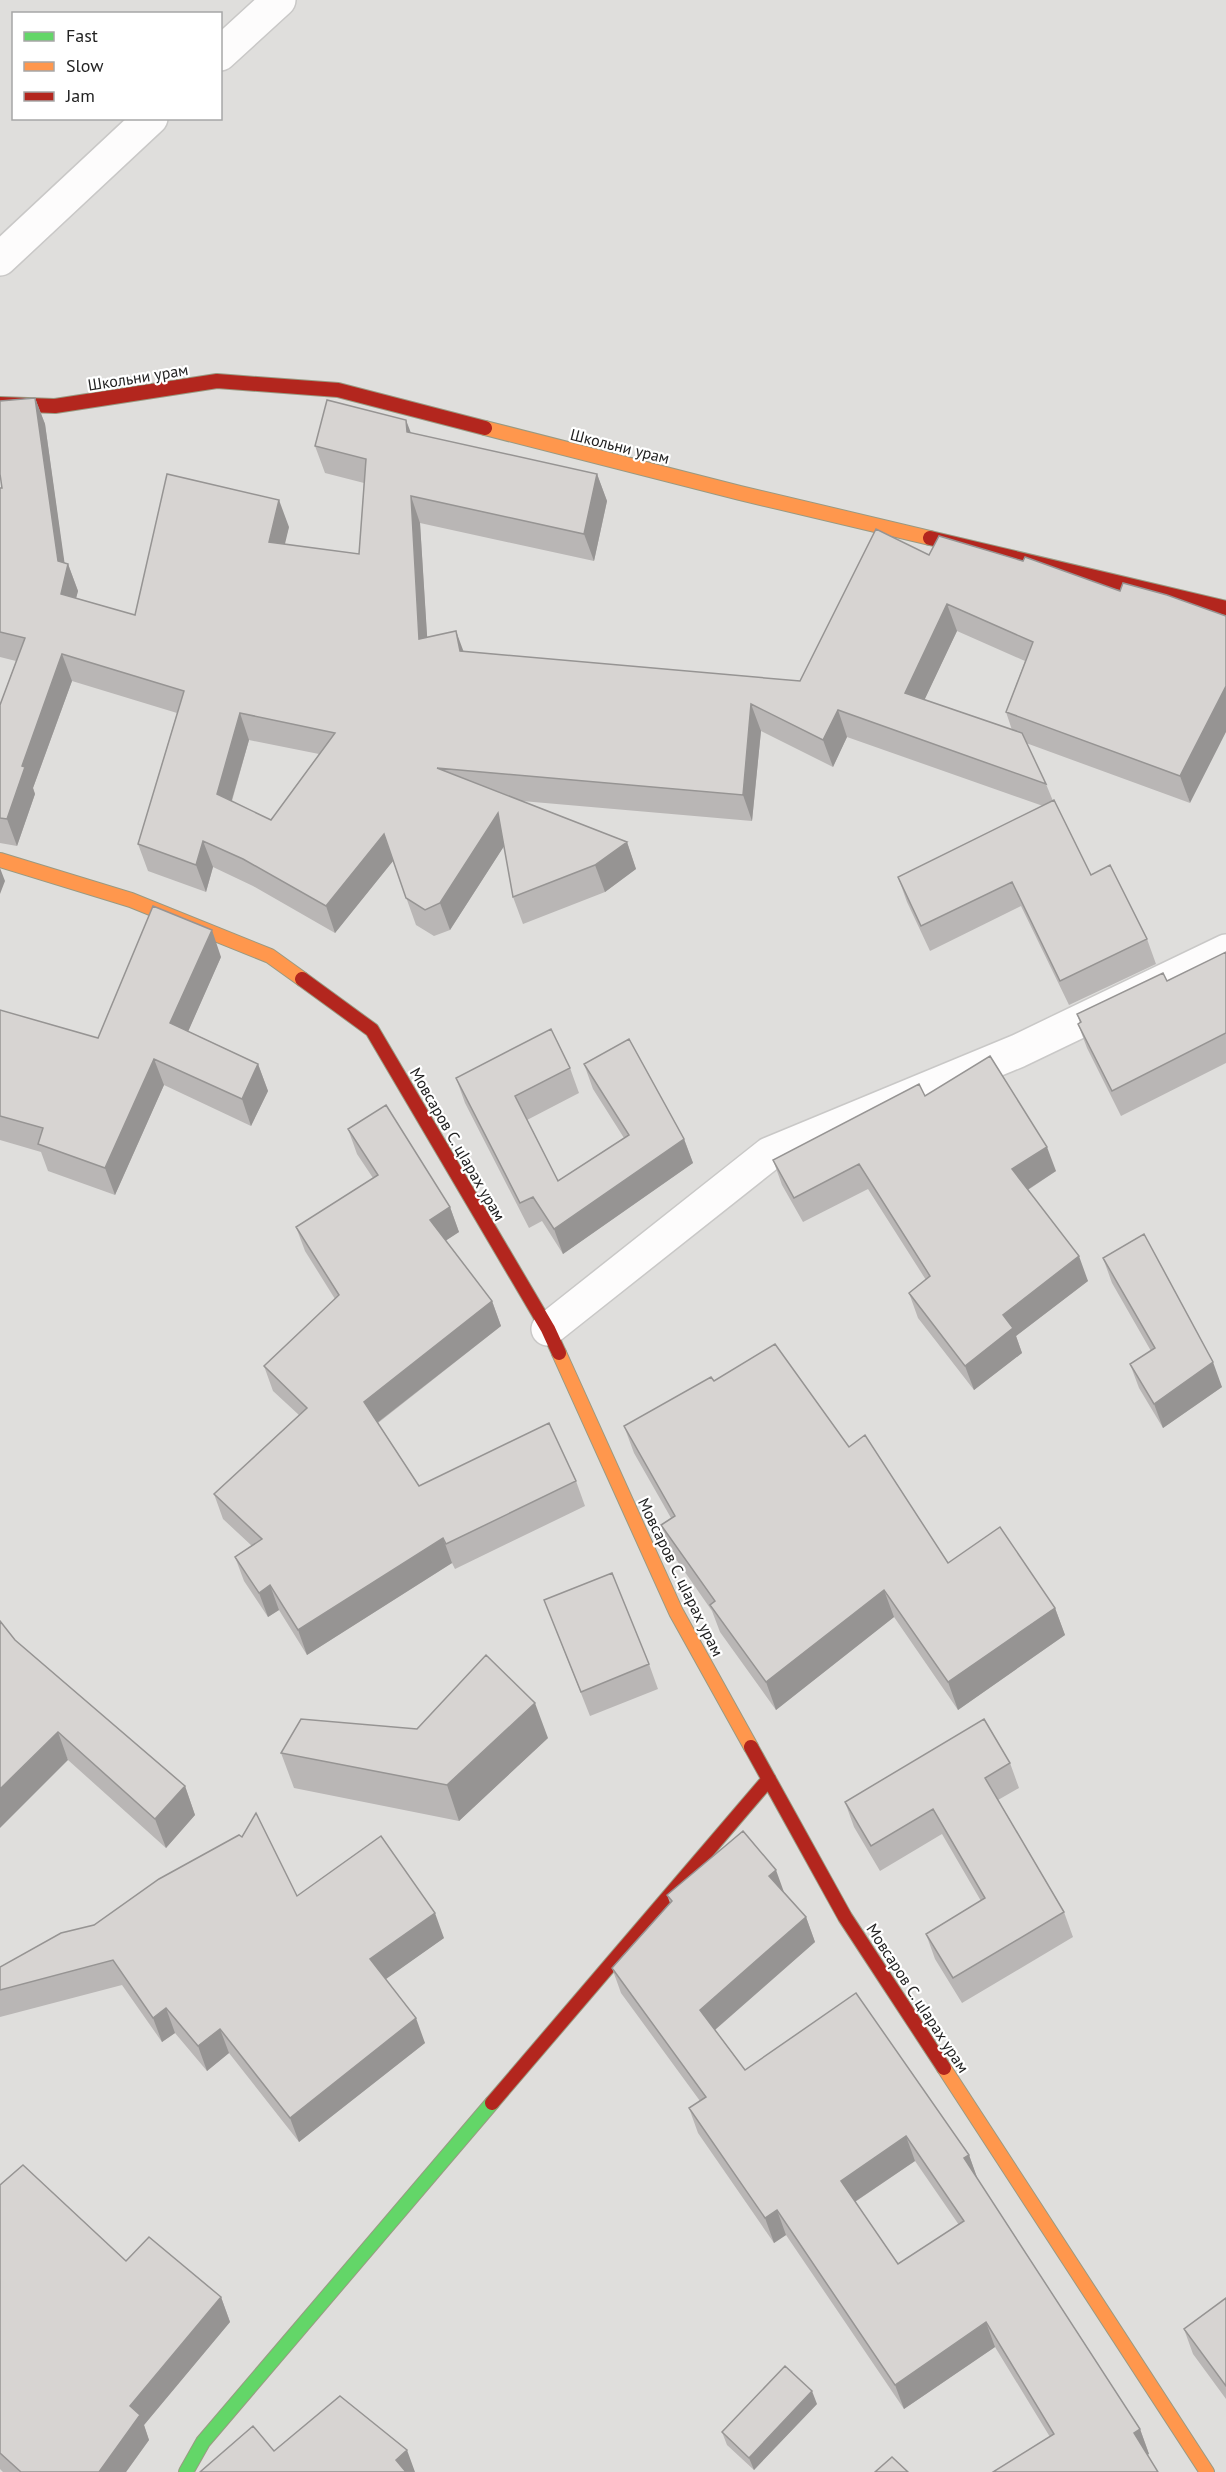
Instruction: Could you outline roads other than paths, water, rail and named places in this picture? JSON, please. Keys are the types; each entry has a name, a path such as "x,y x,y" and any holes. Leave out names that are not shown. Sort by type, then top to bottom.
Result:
{"street":[{"path":"222,52 279,0"},
{"path":"0,259 149,120"},
{"name":"Школьни урам","path":"0,404 55,406 217,381 338,390 740,493 1226,608"},
{"name":"Мовсаров С. цIарах урам","path":"0,860 131,900 270,956 372,1030 548,1329 676,1612 845,1917 1207,2472"},
{"path":"548,1329 769,1154 1018,1051 1226,951"},
{"path":"186,2472 203,2442 769,1779"}]}
